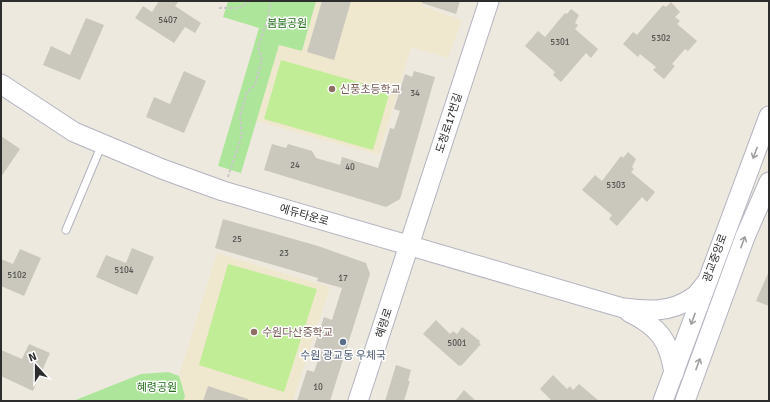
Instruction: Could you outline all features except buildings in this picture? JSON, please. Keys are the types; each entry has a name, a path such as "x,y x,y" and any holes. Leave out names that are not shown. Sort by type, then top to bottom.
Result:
{"street":[{"name":"도청로17번길","path":"409,245 489,1"},
{"name":"에듀타운로","path":"1,84 74,132 162,170 223,192 623,308"},
{"name":"광교중앙로","path":"663,401 769,116"},
{"name":"광교중앙로","path":"685,401 745,237 769,182"},
{"name":"혜령로","path":"358,401 409,245"},
{"path":"623,308 651,312 672,307 693,298 707,282"},
{"path":"623,308 647,320 660,333 671,353 674,374"}],"lane":[{"path":"66,230 102,144"}],"path":[{"path":"219,8 239,8 250,1 254,1"},
{"path":"223,192 242,135 240,116 247,92 255,85 262,59 258,47 268,18 271,1"}],"shaded area":[{"name":"신풍초등학교","path":"316,1 424,1 422,6 462,20 448,58 411,47 379,155 256,121 279,44 302,51"},
{"name":"수원다산중학교","path":"217,253 330,287 293,401 183,401 185,396 179,376"}],"green space":[{"name":"붐붐공원","path":"228,1 316,1 302,51 279,45 241,173 218,166 259,28 223,17"},
{"path":"281,60 390,91 373,150 264,119"},
{"name":"수원다산중학교","path":"228,264 317,289 284,392 199,365"},
{"name":"혜령공원","path":"168,372 179,376 185,396 183,401 73,401 141,374"}],"place":[{"name":"신풍초등학교","path":"332,89"},
{"name":"수원다산중학교","path":"254,332"},
{"name":"수원 광교동 우체국","path":"343,342"}]}
